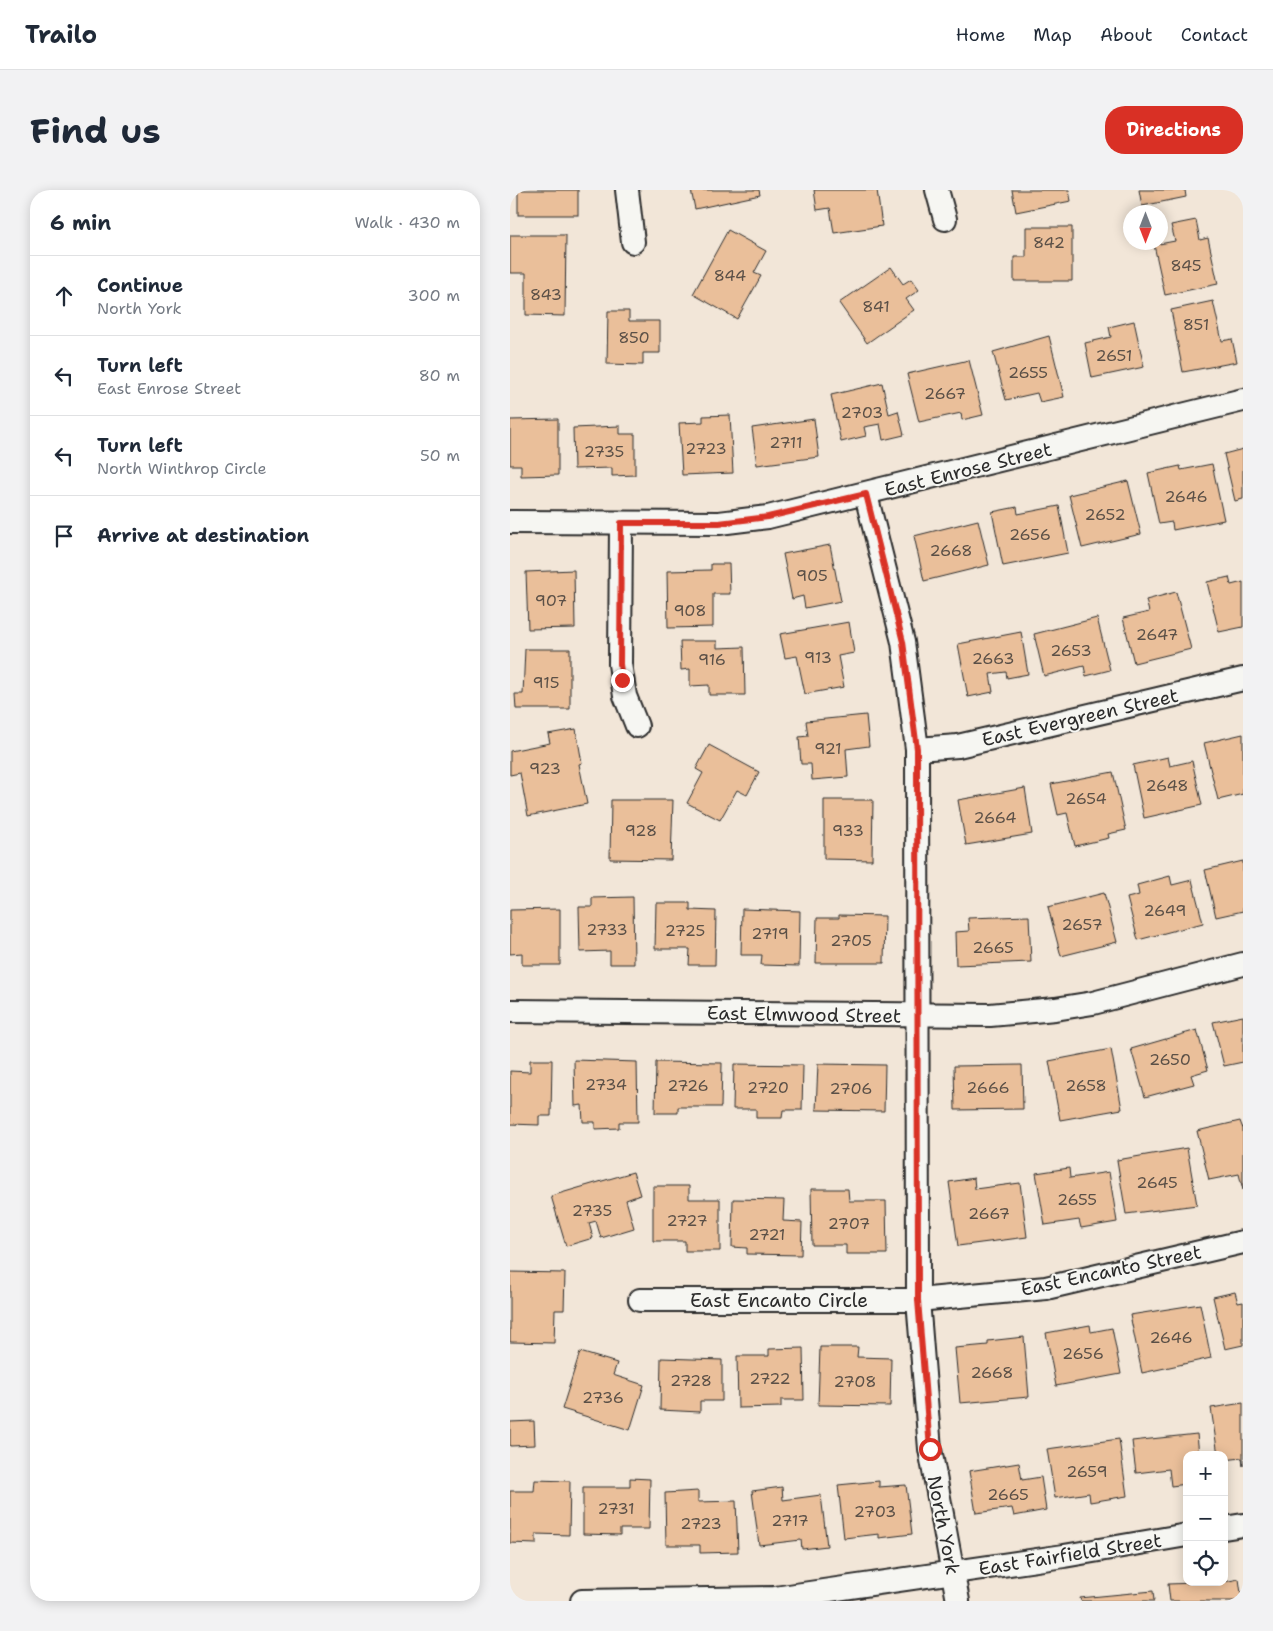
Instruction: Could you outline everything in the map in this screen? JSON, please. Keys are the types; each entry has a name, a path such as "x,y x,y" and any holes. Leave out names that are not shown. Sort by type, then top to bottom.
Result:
{"street":[{"path":"627,190 633,242"},
{"path":"937,190 945,219"},
{"name":"East Enrose Street","path":"510,522 719,523 768,517 1243,400"},
{"name":"North York","path":"866,494 903,642 917,749 918,1300 930,1449 958,1601"},
{"path":"621,523 620,664 625,696 637,726"},
{"name":"East Evergreen Street","path":"917,749 958,746 1243,679"},
{"name":"East Elmwood Street","path":"510,1011 990,1015 1055,1009 1093,1003 1243,964"},
{"name":"East Encanto Street","path":"918,1300 1046,1288 1243,1242"},
{"name":"East Encanto Circle","path":"640,1300 918,1300"},
{"path":"1228,1527 1243,1525"},
{"name":"East Fairfield Street","path":"582,1601 775,1598 1183,1536"}],"building":[{"path":"518,190 578,190 578,215 518,215"},
{"path":"691,190 759,190 760,195 695,209"},
{"path":"814,190 877,190 882,226 834,233 830,208 817,210"},
{"path":"1012,190 1069,190 1071,201 1016,212"},
{"path":"1139,190 1185,190 1186,197 1142,205"},
{"path":"1196,220 1200,240 1208,238 1218,284 1165,295 1155,250 1168,250 1168,242 1175,241 1171,225"},
{"path":"1026,227 1072,227 1072,281 1014,281 1014,257 1026,257"},
{"path":"728,230 766,251 754,273 761,276 737,319 693,294"},
{"path":"510,235 566,235 565,316 526,315 526,273 510,273"},
{"path":"891,267 903,284 911,279 919,290 906,299 914,310 867,343 839,303"},
{"path":"1213,301 1222,341 1232,339 1237,362 1183,372 1171,310"},
{"path":"608,311 629,311 629,321 660,321 660,353 643,353 643,365 607,364"},
{"path":"1134,321 1144,367 1092,378 1085,343 1111,337 1109,327"},
{"path":"1049,336 1064,397 1040,402 1037,393 1006,400 993,352"},
{"path":"969,360 983,415 962,420 961,413 919,422 907,374"},
{"path":"882,383 889,414 898,411 904,435 883,440 880,424 864,427 866,436 841,442 831,395"},
{"path":"730,415 733,473 682,475 679,423 703,422 703,416"},
{"path":"558,419 558,475 521,476 521,465 510,465 510,420"},
{"path":"814,419 819,457 757,465 752,428"},
{"path":"620,426 620,434 635,434 635,475 612,476 612,468 574,469 573,428"},
{"path":"1243,449 1243,499 1235,501 1224,454"},
{"path":"1212,464 1224,520 1173,530 1172,522 1159,524 1148,473 1180,466 1181,470"},
{"path":"1128,481 1141,534 1082,548 1069,495"},
{"path":"1059,506 1068,553 1003,566 992,512 1017,507 1018,514"},
{"path":"978,520 989,565 924,581 914,536"},
{"path":"830,545 841,601 805,608 803,596 792,599 783,554"},
{"path":"711,564 729,564 730,594 713,594 713,627 668,628 667,571 711,570"},
{"path":"574,570 575,628 528,629 526,572"},
{"path":"1229,577 1231,585 1243,582 1243,627 1219,632 1207,582"},
{"path":"1176,592 1191,649 1134,663 1123,618 1149,612 1146,600"},
{"path":"1097,618 1110,670 1086,676 1084,666 1044,676 1034,634"},
{"path":"849,622 854,653 838,656 844,687 805,694 797,656 785,658 780,634"},
{"path":"1021,632 1028,674 1007,678 1006,672 990,674 993,692 968,697 958,644"},
{"path":"680,641 717,641 717,648 744,647 745,695 709,695 709,685 690,686 690,669 681,670"},
{"path":"525,649 570,649 570,709 516,709 515,694 523,694"},
{"path":"866,715 869,746 846,749 848,777 812,780 811,764 801,764 799,737 808,736 806,721"},
{"path":"576,729 582,763 579,764 587,804 528,816 520,773 510,775 510,751 550,743 548,734"},
{"path":"1243,734 1243,794 1218,800 1204,743"},
{"path":"709,745 759,772 747,795 737,790 720,820 687,803 703,773 696,769"},
{"path":"1168,757 1170,766 1192,761 1202,805 1144,818 1133,765"},
{"path":"1113,772 1126,830 1108,834 1109,838 1075,846 1067,813 1058,815 1051,784"},
{"path":"1025,788 1032,834 966,845 958,800"},
{"path":"611,800 673,800 671,860 610,859"},
{"path":"824,800 873,800 872,860 824,859"},
{"path":"1243,861 1243,911 1216,917 1205,870"},
{"path":"1170,876 1172,885 1192,880 1203,923 1138,940 1127,898 1139,895 1137,885"},
{"path":"1104,893 1117,942 1061,956 1048,907"},
{"path":"633,897 634,964 610,964 610,951 580,952 579,907 592,907 592,898"},
{"path":"656,903 690,903 690,910 716,911 715,965 689,965 690,949 655,949"},
{"path":"560,909 560,965 522,965 522,953 510,954 510,910"},
{"path":"742,909 800,911 799,966 761,965 762,955 741,955"},
{"path":"839,915 885,916 884,963 816,963 817,918 839,918"},
{"path":"1029,916 1031,962 956,965 955,932 969,931 968,918"},
{"path":"1243,1016 1243,1062 1224,1066 1213,1022"},
{"path":"1197,1030 1208,1070 1191,1075 1194,1084 1145,1097 1131,1049"},
{"path":"1111,1049 1122,1109 1060,1120 1049,1061"},
{"path":"530,1060 552,1060 551,1116 539,1116 539,1125 510,1124 510,1071 530,1072"},
{"path":"574,1060 637,1062 638,1122 619,1122 619,1128 595,1129 595,1122 583,1122 582,1105 575,1106"},
{"path":"656,1062 722,1063 721,1107 678,1107 678,1113 655,1113"},
{"path":"734,1064 803,1065 802,1110 783,1110 782,1118 756,1118 756,1109 733,1109"},
{"path":"818,1064 885,1065 884,1111 816,1110"},
{"path":"1022,1065 1023,1109 955,1110 954,1066"},
{"path":"1240,1121 1243,1129 1243,1190 1239,1174 1209,1180 1197,1131"},
{"path":"1187,1148 1197,1205 1126,1214 1117,1160"},
{"path":"1069,1168 1070,1178 1109,1172 1117,1222 1081,1228 1079,1220 1045,1225 1036,1173"},
{"path":"633,1172 640,1195 626,1200 634,1228 601,1238 596,1221 589,1223 593,1238 566,1246 551,1196"},
{"path":"974,1178 975,1189 1020,1183 1027,1237 958,1246 949,1182"},
{"path":"653,1186 689,1186 689,1199 720,1199 720,1251 685,1251 685,1241 653,1241"},
{"path":"811,1189 848,1189 849,1201 886,1201 887,1254 846,1254 846,1245 812,1245"},
{"path":"733,1199 784,1200 783,1221 802,1222 801,1255 747,1254 747,1248 732,1247"},
{"path":"510,1272 565,1273 564,1310 555,1310 554,1343 510,1342"},
{"path":"1235,1292 1238,1303 1243,1302 1243,1345 1225,1349 1213,1297"},
{"path":"1200,1304 1211,1358 1142,1373 1130,1315"},
{"path":"1090,1325 1091,1332 1112,1328 1121,1374 1056,1386 1046,1333"},
{"path":"1024,1337 1029,1397 960,1403 955,1348 988,1345 988,1341"},
{"path":"820,1347 858,1347 857,1357 891,1358 890,1406 818,1405"},
{"path":"803,1348 804,1400 781,1400 781,1407 738,1408 737,1356 769,1356 769,1349"},
{"path":"580,1352 617,1363 613,1375 644,1385 630,1430 562,1409"},
{"path":"661,1358 722,1360 722,1401 700,1401 700,1412 660,1410"},
{"path":"1243,1403 1243,1466 1242,1458 1228,1460 1228,1451 1217,1451 1211,1408"},
{"path":"534,1421 535,1445 510,1446 510,1422"},
{"path":"1197,1434 1199,1451 1183,1451 1183,1484 1171,1486 1169,1469 1136,1473 1132,1441"},
{"path":"1119,1439 1127,1496 1090,1502 1089,1493 1055,1498 1047,1449"},
{"path":"1019,1463 1022,1480 1041,1477 1046,1510 1014,1516 1012,1508 976,1513 969,1471"},
{"path":"630,1478 650,1479 649,1529 620,1529 620,1535 583,1534 583,1487 630,1487"},
{"path":"535,1480 570,1481 569,1535 536,1534 536,1544 510,1543 510,1491 534,1491"},
{"path":"879,1481 879,1487 906,1485 912,1534 879,1538 879,1534 844,1538 838,1485"},
{"path":"782,1487 783,1500 821,1495 827,1546 802,1549 801,1540 759,1545 752,1491"},
{"path":"698,1491 698,1502 736,1501 738,1552 700,1553 700,1545 666,1545 665,1493"},
{"path":"1239,1579 1242,1601 1170,1601 1168,1584 1228,1586 1228,1581"},
{"path":"1153,1591 1154,1601 1081,1601 1080,1598"}],"route":[{"path":"622,680 620,664 621,523 719,523 768,517 866,494 903,642 917,749 918,1300 930,1449"}]}
